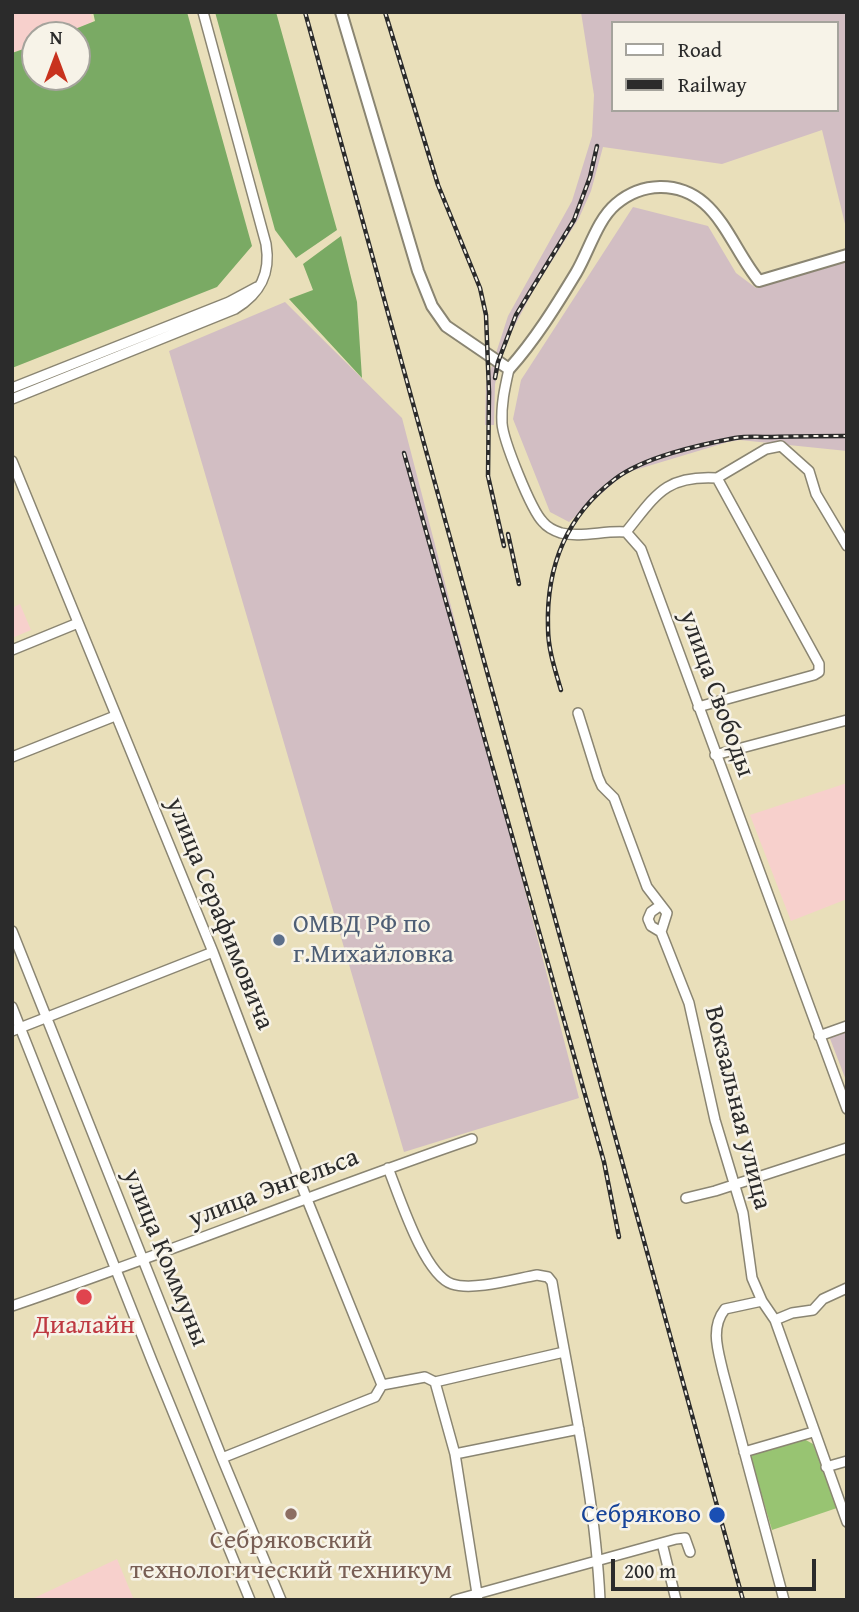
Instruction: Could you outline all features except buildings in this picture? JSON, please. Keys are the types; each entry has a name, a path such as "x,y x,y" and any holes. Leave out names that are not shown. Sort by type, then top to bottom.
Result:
{"main road":[{"path":"341,12 418,271 432,306 446,326 509,369 535,337 615,204 638,190 672,187 692,193 706,204 759,281 847,255"}],"street":[{"path":"12,399 234,309 248,302 265,277 269,262 267,244 202,12"},
{"path":"12,388 229,302 259,286"},
{"path":"509,369 503,394 502,425 530,504 543,522 560,533 573,535 626,532 656,495 670,485 685,478 717,478 757,453 772,446 781,446 809,471 816,494 847,547"},
{"name":"улица Серафимовича","path":"12,461 213,952 306,1197 382,1385"},
{"path":"698,707 814,675 820,669 717,478"},
{"name":"улица Свободы","path":"626,532 641,549 847,1109"},
{"path":"12,650 78,623"},
{"path":"578,713 602,786 614,798 648,887 661,905 651,912 648,919 650,926 661,932"},
{"path":"12,757 116,716"},
{"path":"715,755 847,720"},
{"name":"Вокзальная улица","path":"661,905 667,913 661,932 689,1003 715,1120 743,1213 749,1267 762,1301 775,1320 847,1522"},
{"name":"улица Коммуны","path":"12,932 281,1600"},
{"path":"16,1030 213,952"},
{"name":"улица Коммуны","path":"12,1007 16,1030 250,1600"},
{"path":"820,1037 847,1026"},
{"name":"улица Энгельса","path":"12,1306 117,1271 306,1197 472,1139"},
{"path":"686,1198 847,1148"},
{"path":"388,1168 423,1254 437,1274 452,1284 466,1286 537,1275 552,1282 579,1429 598,1561 600,1600"},
{"path":"775,1320 792,1313 813,1310 823,1300 847,1288"},
{"path":"762,1301 725,1310 716,1328 723,1372 784,1600"},
{"path":"222,1458 375,1396 382,1385 425,1377 435,1382 564,1352"},
{"path":"435,1382 454,1454 477,1597"},
{"path":"454,1454 579,1429"},
{"path":"744,1452 813,1432"},
{"path":"826,1467 847,1461"},
{"path":"455,1600 477,1597 685,1538 690,1552"},
{"path":"663,1543 676,1600"}],"shaded area":[{"path":"12,12 90,12 91,23 21,21 21,50 12,53"},
{"path":"581,12 847,12 847,232 822,130 722,164 603,147 591,191 579,218 533,291 505,344 495,384 494,425 485,425 486,384 508,316 572,201 592,136 594,95"},
{"path":"633,207 708,226 736,273 756,288 847,261 847,451 740,440 728,442 625,473 569,522 550,512 513,419 521,380"},
{"path":"285,302 402,418 579,1098 404,1152 169,351"},
{"path":"20,604 31,630 12,638 12,608"},
{"path":"847,783 847,899 791,921 750,815"},
{"path":"847,1030 847,1083 829,1036"},
{"path":"117,1559 134,1600 30,1600"}],"green space":[{"path":"93,12 187,12 252,246 217,287 12,368 12,53 21,50 21,91 91,91 91,23 95,21"},
{"path":"215,12 276,12 337,230 296,258 275,230"},
{"path":"341,236 357,302 362,378 289,299 313,290 303,264"},
{"path":"804,1439 813,1444 837,1508 772,1530 750,1456"}],"railway":[{"path":"305,12 743,1600"},
{"path":"385,12 438,185 480,288 486,315 488,476 504,546"},
{"path":"495,378 498,362 516,315 574,220 590,177 597,146"},
{"path":"561,690 548,636 551,585 562,545 584,509 598,494 615,479 641,464 705,444 744,437 847,436"},
{"path":"404,453 604,1162 619,1237"},
{"path":"508,534 519,584"}],"place":[{"name":"ОМВД РФ по г.Михайловка","path":"279,940"},
{"name":"Диалайн","path":"84,1297"},
{"name":"Себряковский технологический техникум","path":"291,1514"},
{"name":"Себряково","path":"717,1515"}]}
